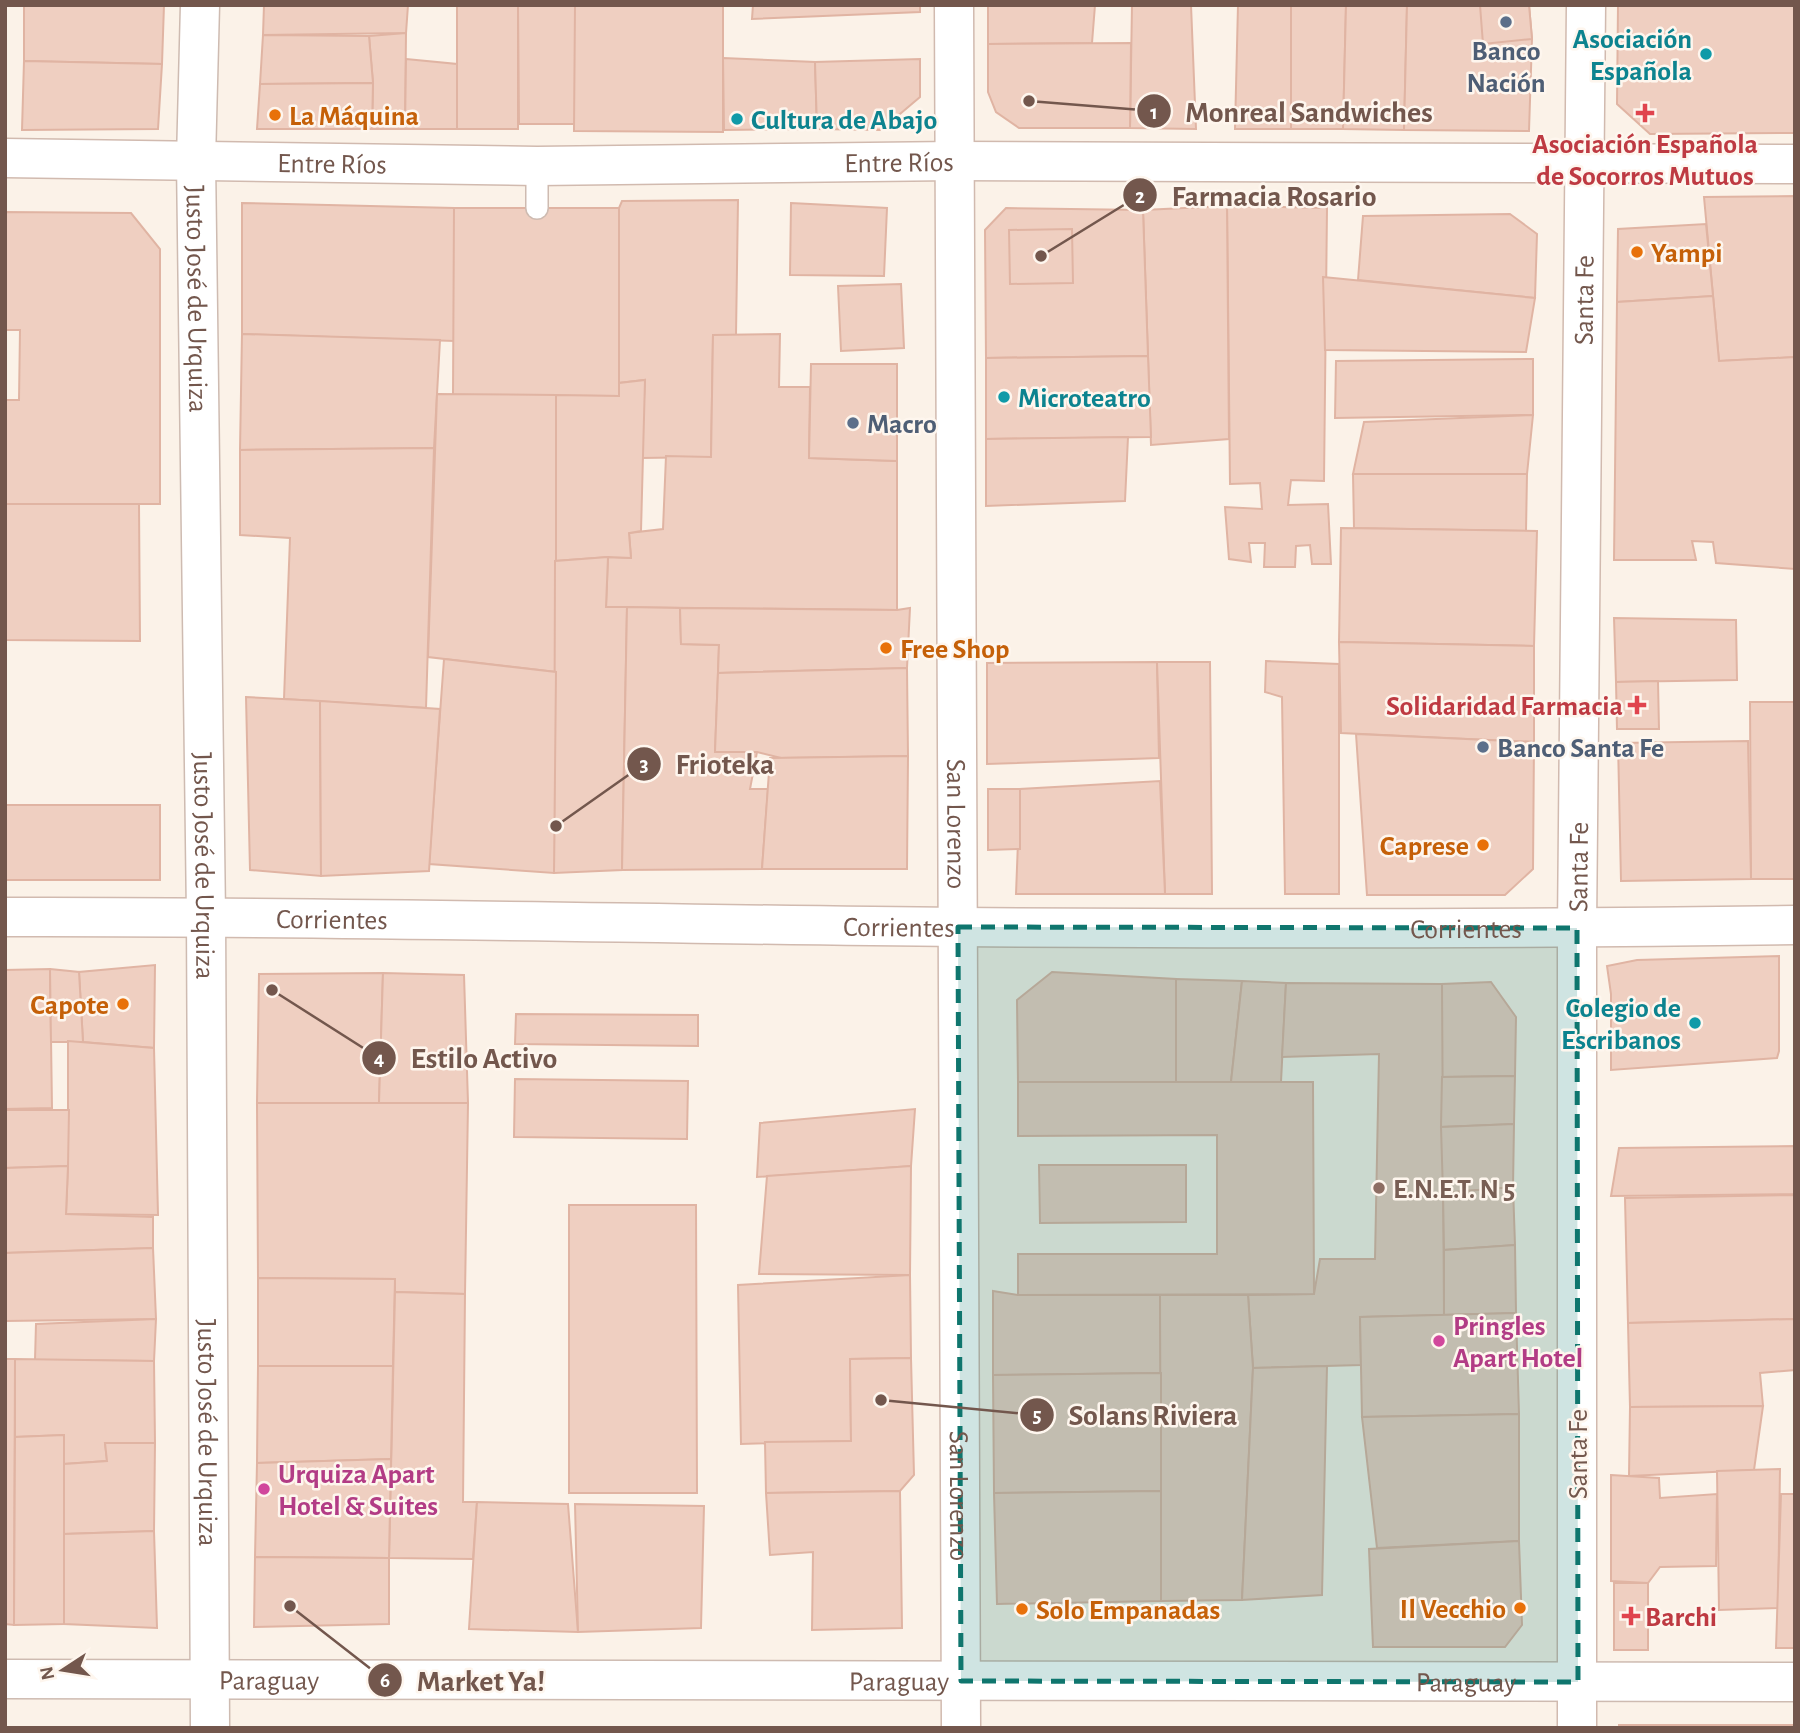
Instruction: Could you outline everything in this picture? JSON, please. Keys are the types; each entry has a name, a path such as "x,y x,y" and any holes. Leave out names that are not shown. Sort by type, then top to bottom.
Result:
{"main road":[{"name":"Justo José de Urquiza","path":"200,5 196,160 206,916 211,1728"},
{"name":"San Lorenzo","path":"954,5 961,1728"},
{"name":"Santa Fe","path":"1577,1728 1577,928 1586,5"},
{"name":"Entre Ríos","path":"5,158 537,166 954,161 1795,164"},
{"name":"Corrientes","path":"5,917 206,916 958,927 1577,928 1795,925"},
{"name":"Paraguay","path":"5,1679 1795,1682"}],"lane":[{"path":"537,166 537,208"}],"highlighted area":[{"path":"958,927 1577,928 1578,1682 961,1681"}],"building":[{"path":"24,5 164,5 162,64 24,61"},
{"path":"264,5 408,5 406,33 263,35"},
{"path":"457,5 518,5 518,129 457,129"},
{"path":"518,5 575,5 575,124 519,124"},
{"path":"575,5 723,5 723,132 574,131"},
{"path":"753,5 920,5 920,12 752,19"},
{"path":"988,5 1095,5 1092,43 988,44"},
{"path":"1132,5 1191,5 1196,129 1130,128"},
{"path":"1238,5 1291,5 1291,129 1235,129"},
{"path":"1291,5 1346,5 1343,129 1291,129"},
{"path":"1346,5 1407,5 1404,130 1343,129"},
{"path":"1407,5 1529,5 1532,39 1529,131 1404,130"},
{"name":"Banco Nación","path":"1480,5 1529,5 1532,39 1483,44"},
{"name":"Asociación Española","path":"1618,5 1795,5 1795,133 1650,134 1617,104"},
{"path":"406,33 405,129 372,129 373,83 369,36"},
{"path":"263,35 369,36 373,83 260,84"},
{"path":"1131,43 1130,128 1019,128 996,112 988,92 988,44"},
{"path":"723,58 815,62 817,129 724,130"},
{"path":"406,59 457,64 457,129 405,129"},
{"path":"920,59 920,97 881,130 817,129 815,62"},
{"path":"24,61 162,64 158,129 22,130"},
{"path":"373,83 372,129 257,129 260,84"},
{"path":"1795,196 1795,357 1719,361 1704,197"},
{"path":"738,200 736,335 713,335 711,457 641,458 645,380 619,383 619,208 622,201"},
{"path":"242,203 454,208 454,341 242,334"},
{"path":"791,203 887,208 884,276 790,275"},
{"path":"1227,206 1327,208 1324,481 1291,480 1288,505 1328,504 1331,564 1312,564 1310,545 1296,546 1295,567 1264,567 1265,543 1249,543 1251,562 1229,559 1225,507 1262,509 1260,483 1230,484"},
{"path":"1227,206 1229,439 1151,445 1143,210"},
{"path":"454,208 619,208 619,396 453,395"},
{"path":"1006,208 1143,210 1148,356 986,358 985,230"},
{"path":"5,212 131,213 160,249 160,504 5,504 5,400 19,400 20,330 5,330"},
{"path":"1510,214 1537,234 1535,298 1358,280 1363,216"},
{"path":"1706,224 1713,296 1617,302 1618,229"},
{"path":"1072,229 1073,283 1010,284 1009,230"},
{"path":"1323,277 1535,298 1526,352 1325,350"},
{"name":"Macro","path":"901,284 904,348 841,351 838,286"},
{"path":"1713,296 1719,361 1795,357 1795,569 1716,563 1713,542 1692,541 1696,560 1614,560 1617,302"},
{"path":"242,334 440,340 434,448 240,450"},
{"path":"780,334 779,387 810,387 809,458 897,461 897,610 606,607 608,557 631,558 629,533 663,529 666,456 711,457 713,335"},
{"path":"1148,356 1151,437 986,439 986,358"},
{"path":"1533,359 1533,415 1335,418 1336,361"},
{"name":"Macro","path":"811,364 897,364 897,461 809,458"},
{"path":"645,380 641,531 629,533 631,558 555,561 556,395 619,396 619,383"},
{"path":"437,394 556,395 556,672 428,657"},
{"path":"1533,415 1527,474 1353,474 1364,422"},
{"path":"1128,437 1125,501 986,506 986,439"},
{"path":"434,448 426,708 284,699 290,538 240,535 240,450"},
{"path":"1353,474 1527,474 1526,531 1354,528"},
{"path":"5,504 139,504 140,641 5,640"},
{"path":"1341,528 1537,531 1534,646 1339,642"},
{"path":"608,557 606,607 627,607 622,870 554,873 555,561"},
{"path":"627,607 680,608 681,644 719,645 715,752 757,752 750,789 768,789 762,869 622,870"},
{"path":"680,608 910,608 907,668 718,673 719,645 681,644"},
{"path":"1614,618 1736,620 1737,680 1616,682"},
{"path":"1339,642 1534,646 1534,742 1341,733"},
{"path":"444,659 556,672 554,873 429,864"},
{"path":"1266,661 1339,664 1339,894 1285,894 1282,697 1265,692"},
{"path":"1157,662 1159,758 987,764 987,663"},
{"path":"1157,662 1210,662 1212,894 1165,894"},
{"path":"907,668 908,756 781,758 757,752 715,752 718,673"},
{"name":"Solidaridad Farmacia","path":"1658,681 1659,729 1617,729 1616,682"},
{"path":"246,697 320,701 321,876 250,870"},
{"path":"320,701 440,709 429,871 321,876"},
{"path":"1750,702 1795,702 1795,879 1751,879"},
{"path":"1356,734 1534,742 1533,869 1505,895 1367,895"},
{"path":"1748,741 1751,879 1621,881 1618,743"},
{"path":"908,756 907,869 762,869 770,758"},
{"path":"1160,781 1165,894 1016,894 1020,789"},
{"path":"988,789 1020,789 1020,849 988,850"},
{"path":"5,805 160,805 160,880 5,880"},
{"name":"Colegio de Escribanos","path":"1779,956 1777,1058 1611,1070 1611,994 1607,966 1637,960"},
{"path":"155,965 154,1048 83,1042 79,972"},
{"path":"50,969 52,1108 5,1109 5,970"},
{"path":"50,969 79,972 83,1042 51,1042"},
{"path":"1052,972 1176,979 1176,1082 1018,1082 1017,1000"},
{"path":"383,973 379,1103 257,1103 259,974"},
{"path":"383,973 464,975 468,1103 379,1103"},
{"path":"1176,979 1242,981 1231,1082 1176,1082"},
{"path":"1242,981 1286,983 1281,1082 1231,1082"},
{"path":"1491,982 1516,1017 1515,1076 1442,1077 1442,984"},
{"name":"E.N.E.T. N 5","path":"1286,983 1442,984 1444,1315 1360,1317 1361,1365 1253,1368 1248,1295 1314,1294 1320,1259 1375,1259 1379,1054 1282,1057"},
{"path":"516,1014 698,1015 698,1046 515,1044"},
{"path":"68,1041 154,1048 158,1215 66,1214"},
{"path":"1515,1076 1514,1124 1441,1127 1442,1077"},
{"path":"515,1079 688,1081 687,1139 514,1137"},
{"path":"1018,1082 1313,1082 1314,1294 1018,1295 1018,1254 1217,1254 1217,1135 1018,1136"},
{"path":"257,1103 468,1103 465,1294 395,1292 395,1279 258,1278"},
{"path":"915,1109 911,1166 757,1177 760,1123"},
{"path":"5,1110 69,1110 68,1166 5,1168"},
{"path":"1514,1124 1513,1187 1443,1193 1441,1127"},
{"path":"1795,1146 1795,1194 1611,1196 1619,1148"},
{"path":"1039,1165 1186,1165 1186,1222 1040,1223"},
{"path":"68,1166 66,1214 153,1217 153,1248 5,1253 5,1168"},
{"path":"911,1166 910,1275 759,1274 767,1176"},
{"path":"1513,1187 1515,1245 1444,1250 1443,1193"},
{"path":"1795,1195 1795,1319 1628,1323 1625,1198"},
{"path":"569,1205 696,1205 697,1493 569,1493"},
{"path":"1515,1245 1516,1313 1444,1315 1444,1250"},
{"path":"153,1248 156,1319 5,1321 5,1253"},
{"path":"910,1275 911,1358 850,1359 851,1441 741,1444 738,1285"},
{"path":"258,1278 395,1279 393,1366 258,1366"},
{"path":"993,1291 1018,1295 1160,1295 1161,1373 993,1375"},
{"path":"395,1292 465,1294 463,1502 477,1502 473,1559 389,1558"},
{"path":"1160,1295 1248,1295 1253,1368 1242,1600 1161,1601"},
{"name":"Pringles Apart Hotel","path":"1516,1313 1519,1414 1362,1417 1360,1317"},
{"path":"156,1319 154,1361 35,1360 36,1324"},
{"path":"1795,1319 1795,1370 1760,1373 1763,1406 1630,1407 1628,1323"},
{"path":"911,1358 914,1475 900,1491 766,1493 765,1442 851,1441 850,1359"},
{"path":"5,1359 15,1359 14,1625 5,1624"},
{"path":"15,1359 154,1361 155,1443 105,1443 107,1461 64,1464 64,1435 15,1437"},
{"path":"258,1366 393,1366 391,1459 257,1463"},
{"path":"1327,1366 1322,1595 1242,1600 1253,1368"},
{"path":"1161,1373 1161,1491 994,1493 993,1375"},
{"path":"1763,1406 1754,1470 1629,1476 1630,1407"},
{"path":"1519,1414 1519,1541 1377,1548 1362,1417"},
{"path":"64,1435 64,1624 14,1625 15,1437"},
{"path":"105,1443 155,1443 154,1531 64,1534 64,1464 107,1461"},
{"path":"391,1459 389,1558 255,1557 257,1463"},
{"path":"1780,1469 1778,1608 1719,1610 1717,1471"},
{"path":"1611,1475 1659,1478 1660,1498 1717,1494 1716,1566 1660,1567 1648,1583 1611,1581"},
{"path":"900,1491 902,1628 812,1630 813,1552 770,1555 766,1493"},
{"path":"1161,1491 1161,1601 997,1604 994,1493"},
{"path":"1781,1494 1795,1494 1795,1648 1776,1648"},
{"path":"477,1502 568,1504 578,1632 469,1629"},
{"path":"575,1504 704,1506 701,1628 578,1632"},
{"path":"154,1531 157,1628 64,1624 64,1534"},
{"path":"1519,1541 1522,1625 1505,1647 1373,1647 1369,1549"},
{"path":"255,1557 389,1558 389,1624 254,1627"},
{"name":"Barchi","path":"1614,1583 1648,1583 1648,1650 1614,1650"},
{"path":"1619,1725 1703,1725 1703,1728 1619,1728"},
{"path":"1703,1725 1795,1725 1795,1728 1703,1728"}],"place":[{"name":"Banco Nación","path":"1506,22"},
{"name":"Asociación Española","path":"1706,54"},
{"name":"Monreal Sandwiches","path":"1029,101"},
{"name":"Asociación Española de Socorros Mutuos","path":"1645,113"},
{"name":"La Máquina","path":"275,115"},
{"name":"Cultura de Abajo","path":"737,119"},
{"name":"Yampi","path":"1637,252"},
{"name":"Farmacia Rosario","path":"1041,256"},
{"name":"Microteatro","path":"1004,397"},
{"name":"Macro","path":"853,423"},
{"name":"Free Shop","path":"886,648"},
{"name":"Solidaridad Farmacia","path":"1637,705"},
{"name":"Banco Santa Fe","path":"1483,747"},
{"name":"Frioteka","path":"556,826"},
{"name":"Caprese","path":"1483,845"},
{"name":"Estilo Activo","path":"272,990"},
{"name":"Capote","path":"123,1004"},
{"name":"Colegio de Escribanos","path":"1695,1023"},
{"name":"E.N.E.T. N 5","path":"1379,1188"},
{"name":"Pringles Apart Hotel","path":"1439,1341"},
{"name":"Solans Riviera","path":"881,1400"},
{"name":"Urquiza Apart Hotel & Suites","path":"264,1489"},
{"name":"Market Ya!","path":"290,1606"},
{"name":"Il Vecchio","path":"1520,1608"},
{"name":"Solo Empanadas","path":"1022,1609"},
{"name":"Barchi","path":"1631,1616"}]}
